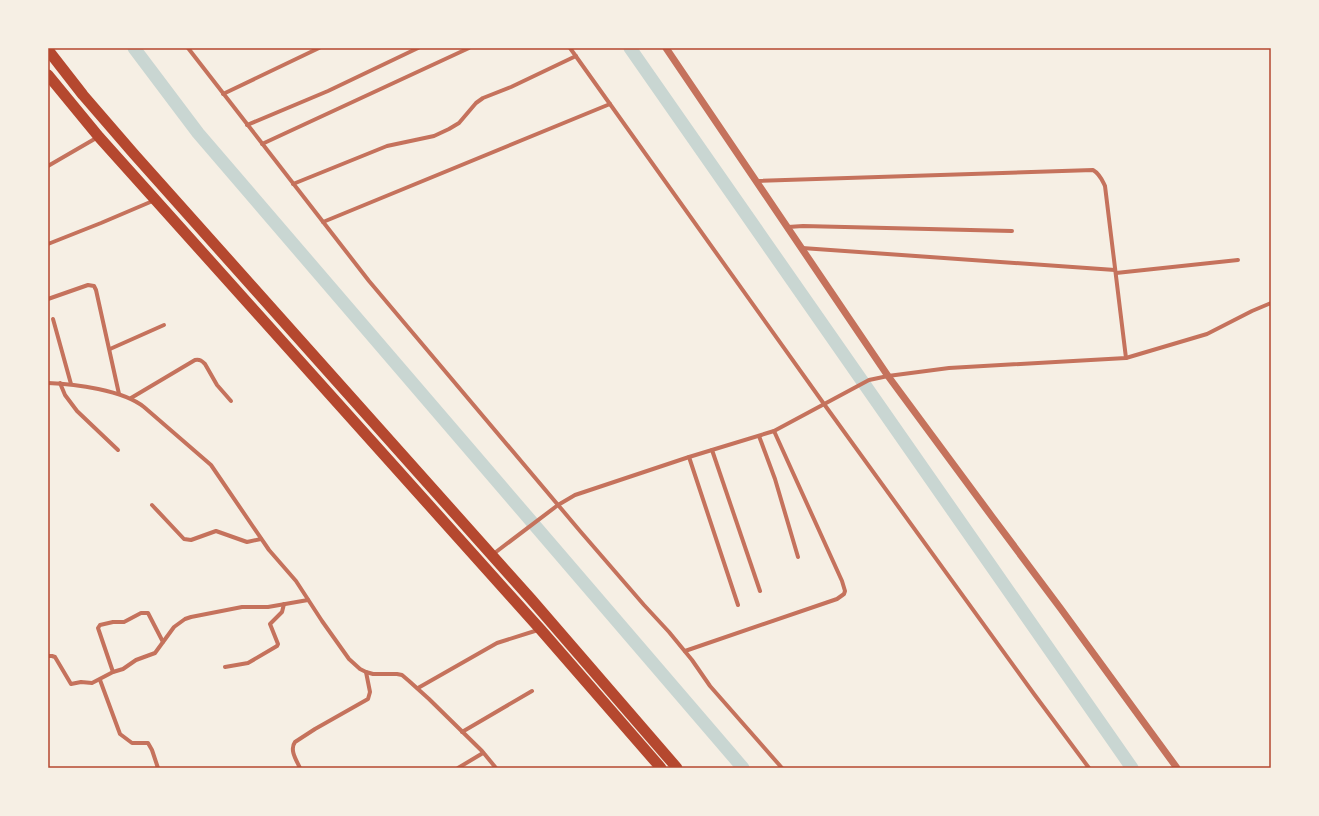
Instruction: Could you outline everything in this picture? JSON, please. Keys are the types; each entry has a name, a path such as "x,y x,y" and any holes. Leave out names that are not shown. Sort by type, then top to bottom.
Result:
{"highway":[{"path":"48,50 83,95 139,160 531,598 677,768"},
{"path":"48,75 99,137 541,630 661,768"}],"street":[{"path":"223,94 320,48"},
{"path":"248,125 328,91 418,48"},
{"path":"262,144 469,48"},
{"path":"570,48 824,404 1089,768"},
{"path":"666,48 888,376 1177,768"},
{"path":"191,49 223,94 369,281 558,505 685,651 710,686 782,768"},
{"path":"293,184 387,146 434,136 459,123 482,98 511,87 576,56"},
{"path":"323,222 610,104"},
{"path":"48,166 99,137"},
{"path":"757,181 1093,170 1102,178 1105,186 1126,358"},
{"path":"48,244 102,223 155,199"},
{"path":"788,227 802,226 1012,231"},
{"path":"802,248 1116,272 1238,260"},
{"path":"48,299 88,285 94,286 110,349 118,394"},
{"path":"492,556 547,513 575,495 689,457 774,431 868,380 949,368 1126,358 1207,334 1252,311 1271,304"},
{"path":"54,319 71,384"},
{"path":"110,349 164,326"},
{"path":"131,398 198,360 203,361 217,385 231,401"},
{"path":"48,384 71,384 118,394 131,398 144,407 211,465 273,556 296,581 346,656 360,669 366,672 373,674 402,675 418,688 496,768"},
{"path":"60,384 73,407 118,450"},
{"path":"685,651 837,599 844,594 845,590 842,581 774,431"},
{"path":"759,436 775,479 798,556"},
{"path":"712,450 760,592"},
{"path":"689,457 738,605"},
{"path":"152,505 184,539 191,540 216,531 244,542 262,539"},
{"path":"48,656 55,657 71,684 81,682 92,683 113,672 123,669 136,660 155,653 174,627 185,619 242,607 262,607 308,600"},
{"path":"225,667 248,663 277,646 277,640 270,624 282,612 284,604"},
{"path":"113,672 98,628 100,625 113,622 124,622 141,613 148,612 163,642"},
{"path":"418,688 497,643 541,630"},
{"path":"300,768 293,750 293,745 295,742 368,699 370,692 366,672"},
{"path":"100,680 120,734 132,743 148,743 158,768"},
{"path":"462,732 532,691"},
{"path":"458,768 483,753"}],"waterway":[{"path":"134,48 198,133 743,768"},
{"path":"630,48 1132,768"}]}
